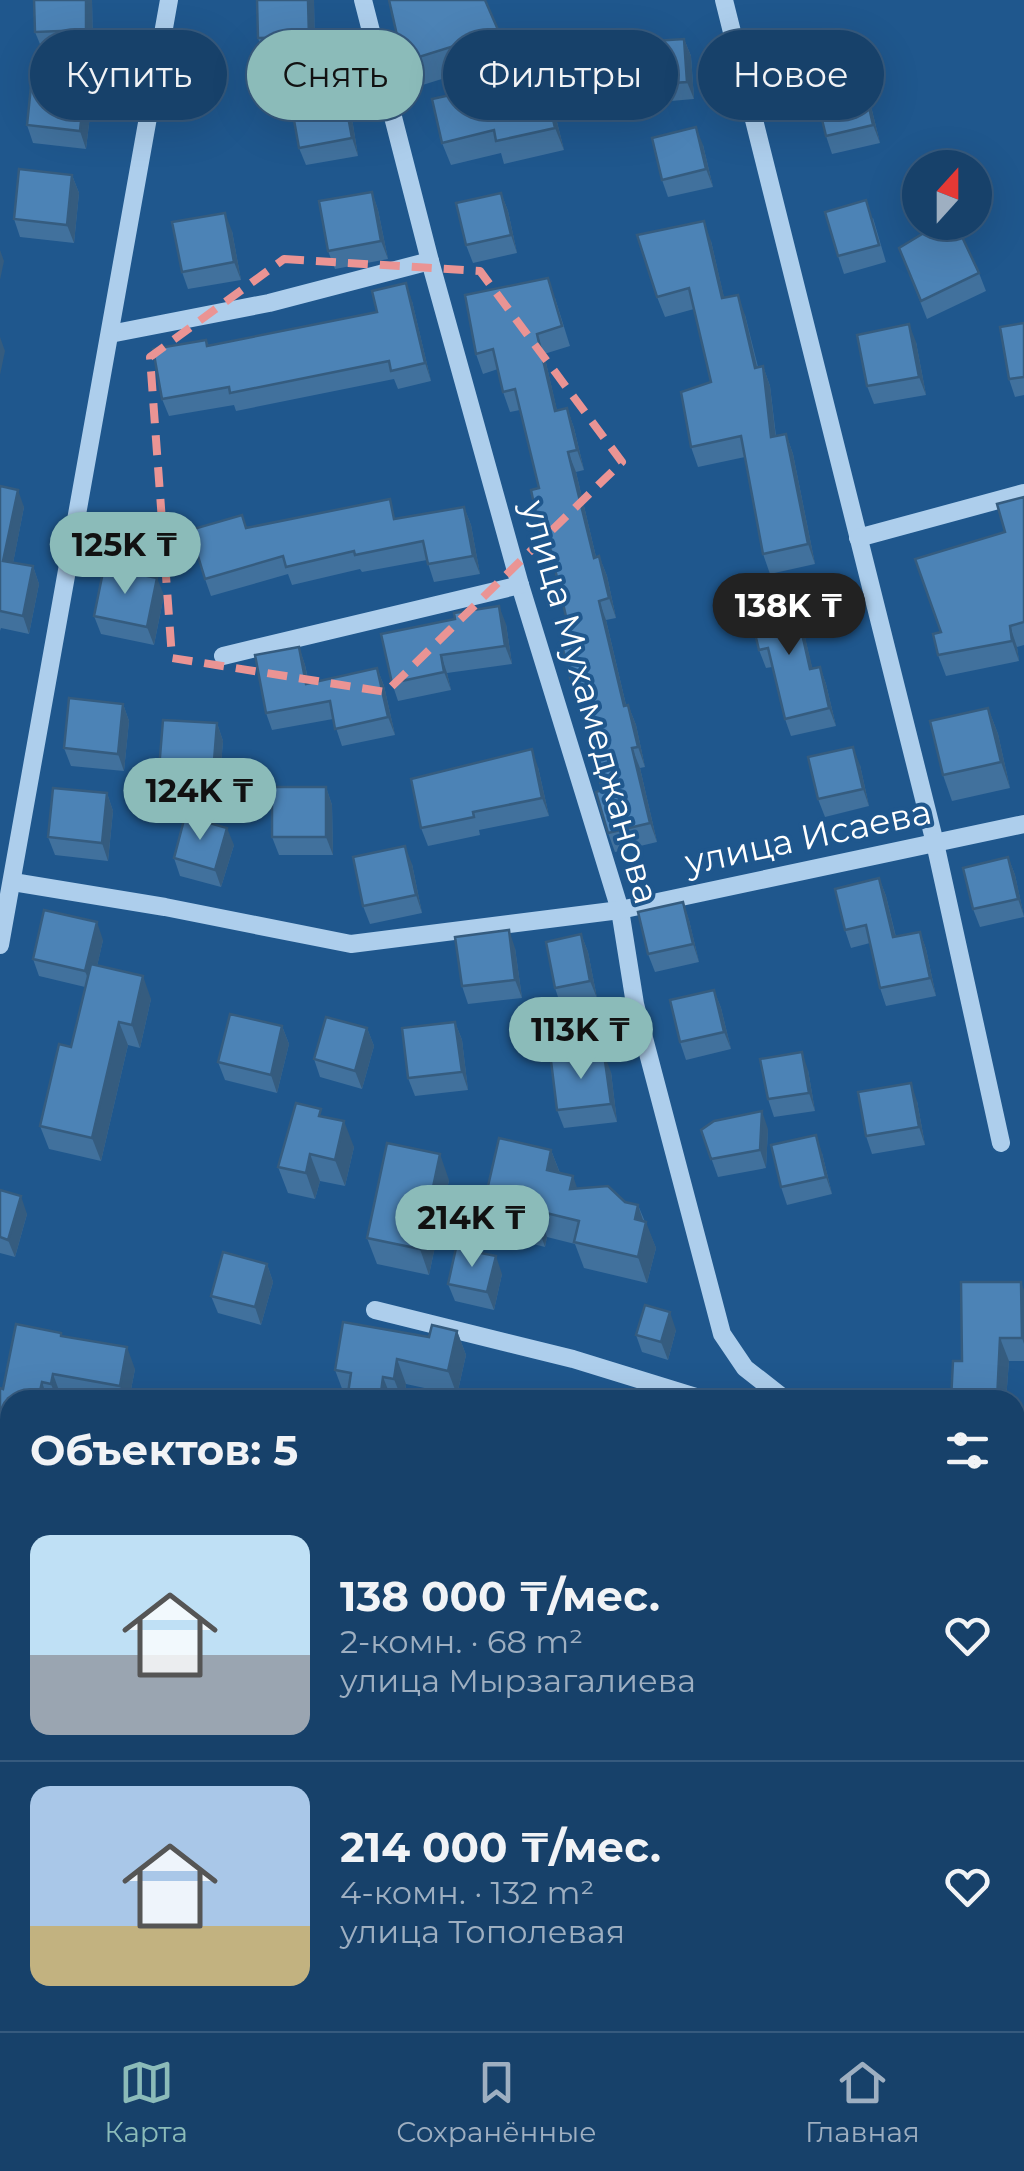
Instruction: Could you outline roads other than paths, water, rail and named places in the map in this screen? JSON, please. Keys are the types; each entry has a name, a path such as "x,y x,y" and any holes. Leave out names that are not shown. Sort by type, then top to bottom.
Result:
{"street":[{"path":"0,945 169,0"},
{"name":"улица Мухамеджанова","path":"363,0 430,262 520,585 620,910 635,1004 722,1334 745,1368 773,1390"},
{"path":"724,0 935,844 1001,1143"},
{"path":"110,334 269,303 430,262"},
{"path":"858,538 1024,493"},
{"path":"223,656 520,585"},
{"name":"улица Исаева","path":"13,882 351,944 620,910 1024,824"},
{"path":"375,1310 572,1359 673,1390"}]}
